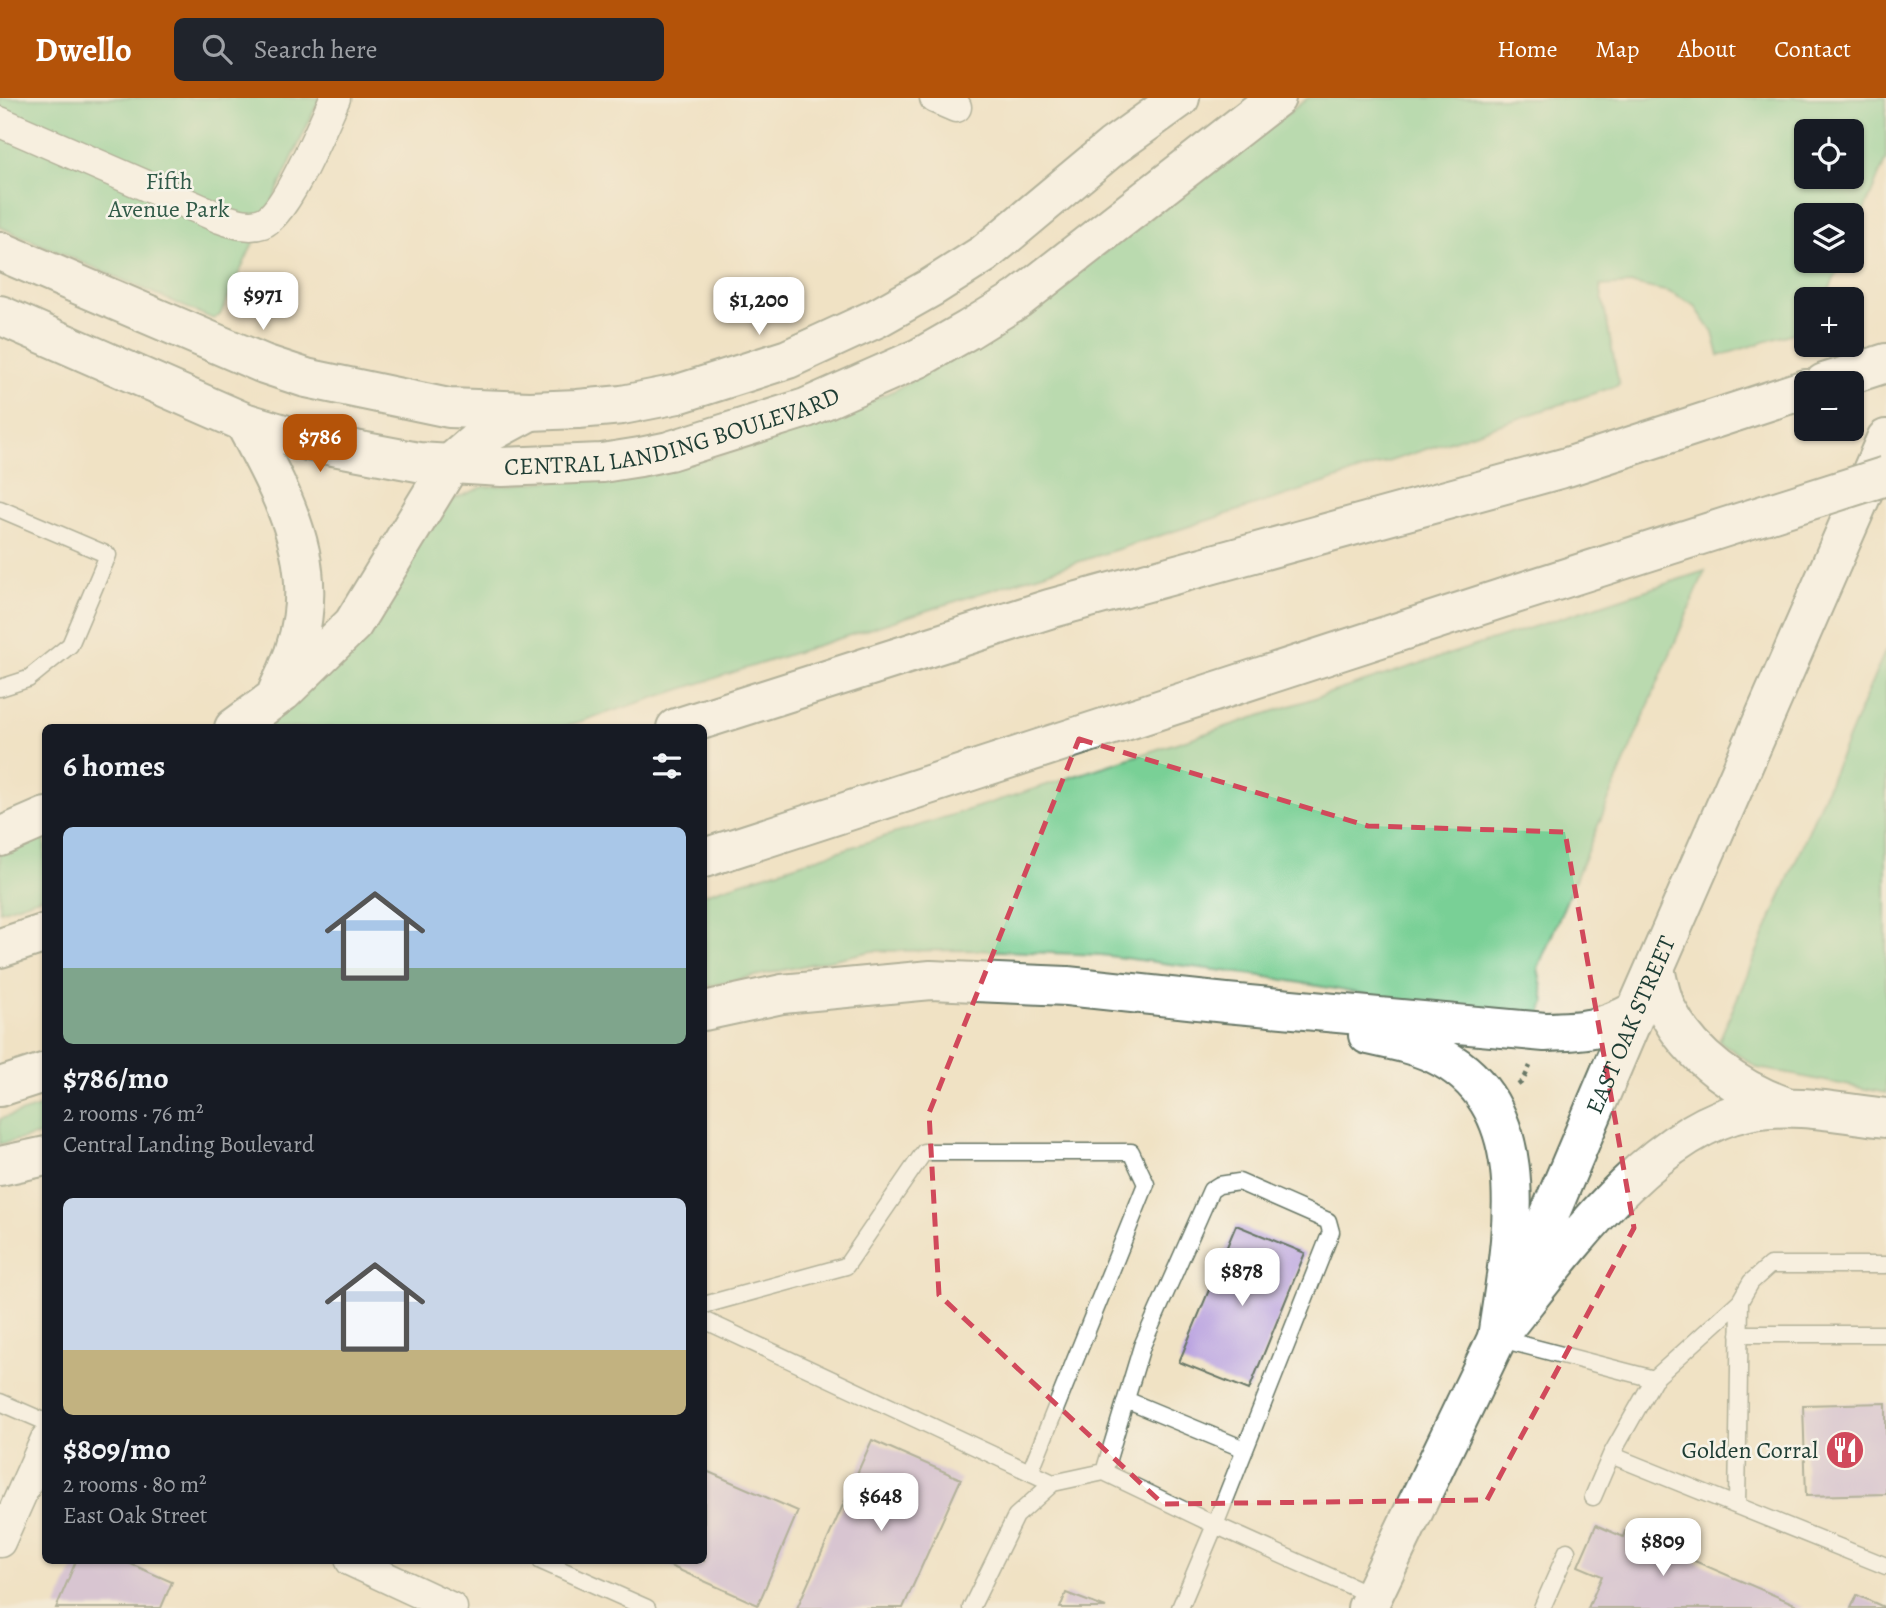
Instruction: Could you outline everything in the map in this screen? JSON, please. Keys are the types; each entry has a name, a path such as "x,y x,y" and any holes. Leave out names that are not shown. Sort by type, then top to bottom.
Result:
{"main road":[{"name":"CENTRAL LANDING BOULEVARD","path":"0,251 264,364 306,378 449,408 530,411 622,405 678,394 788,359 877,318 984,254 1112,147 1180,98"},
{"name":"CENTRAL LANDING BOULEVARD","path":"0,315 244,422 306,441 418,462 502,467 602,463 659,453 806,408 919,358 1018,299 1276,98"},
{"path":"1861,371 1886,363"},
{"path":"689,724 1049,610 1567,467 1794,393"},
{"path":"241,724 283,692 353,624 451,463 480,438 530,411"},
{"path":"241,724 269,703 286,674 300,633 304,583 295,529 286,503 244,422"},
{"name":"EAST OAK STREET","path":"1370,1602 1497,1338 1636,1011 1886,439"},
{"path":"707,857 1886,476"},
{"path":"0,837 42,819"},
{"path":"0,948 42,934"},
{"path":"1655,969 1667,1009 1683,1035 1706,1060 1746,1089 1788,1108"},
{"path":"707,1010 782,993 931,980 1067,986 1545,1032 1587,1031 1612,1024 1636,1011"},
{"path":"1226,1003 1410,1045 1436,1054 1464,1072 1482,1093 1493,1109 1503,1133 1510,1170 1513,1209 1497,1338"},
{"path":"0,1087 42,1073"},
{"path":"1497,1338 1597,1215 1638,1173 1674,1145 1728,1117 1748,1111 1788,1108 1886,1118"},
{"path":"0,1166 42,1157"}],"street":[{"path":"0,122 220,218 250,225 260,224 277,213 335,98"},
{"path":"4,1524 42,1447"},
{"path":"357,1564 449,1608"}],"lane":[{"path":"0,509 108,555 70,645 29,678 0,688"},
{"path":"707,1304 846,1266 924,1152 1131,1152 1146,1184 1030,1472"},
{"path":"1104,1472 1142,1346 1211,1190 1219,1185 1239,1182 1328,1221 1331,1232 1181,1608"},
{"path":"1593,1497 1611,1455 1654,1379 1740,1301 1751,1282 1770,1265 1886,1265"},
{"path":"1737,1506 1740,1301"},
{"path":"707,1321 1053,1483"},
{"path":"1740,1334 1886,1334"},
{"path":"1497,1338 1654,1379"},
{"path":"1126,1400 1244,1449"},
{"path":"0,1402 42,1420"},
{"path":"1611,1455 1886,1566"},
{"path":"971,1608 1017,1516 1053,1483 1104,1472 1370,1602"},
{"path":"1542,1608 1567,1551"},
{"path":"548,1564 647,1608"}],"highlighted area":[{"path":"1079,739 1368,826 1565,832 1634,1228 1487,1500 1163,1504 939,1295 929,1113"}],"green space":[{"name":"Fifth Avenue Park","path":"0,98 320,98 220,315 213,319 0,227"},
{"path":"1308,98 1886,98 1886,159 1864,211 1864,203 1794,203 1794,273 1837,273 1830,287 1794,287 1794,333 1719,356 1713,333 1694,305 1669,292 1632,284 1600,286 1619,385 1318,485 572,724 260,724 428,523 454,499 483,487 629,474 714,457 801,431 893,391 964,351 1040,301"},
{"path":"1705,571 1538,968 1545,1002 1537,1025 1262,976 1101,955 976,950 872,951 707,986 707,893"},
{"path":"1886,649 1886,1093 1758,1068 1719,1041"},
{"path":"42,830 42,897 0,911 0,850"},
{"path":"42,1106 42,1135 0,1144 0,1119"}],"building":[{"path":"1236,1225 1305,1253 1249,1390 1179,1362"},
{"name":"Golden Corral","path":"1886,1403 1886,1494 1806,1496 1803,1405"},
{"path":"872,1440 961,1479 903,1608 797,1608"},
{"path":"707,1471 798,1511 758,1605 666,1564 707,1564"},
{"path":"1596,1525 1623,1537 1625,1531 1804,1608 1588,1608 1602,1576 1578,1566"},
{"path":"75,1564 131,1564 172,1582 161,1608 56,1608"},
{"path":"1066,1593 1106,1608 1060,1608"},
{"path":"1857,1595 1886,1608 1851,1608"}],"place":[{"name":"Golden Corral","path":"1845,1450"}]}
